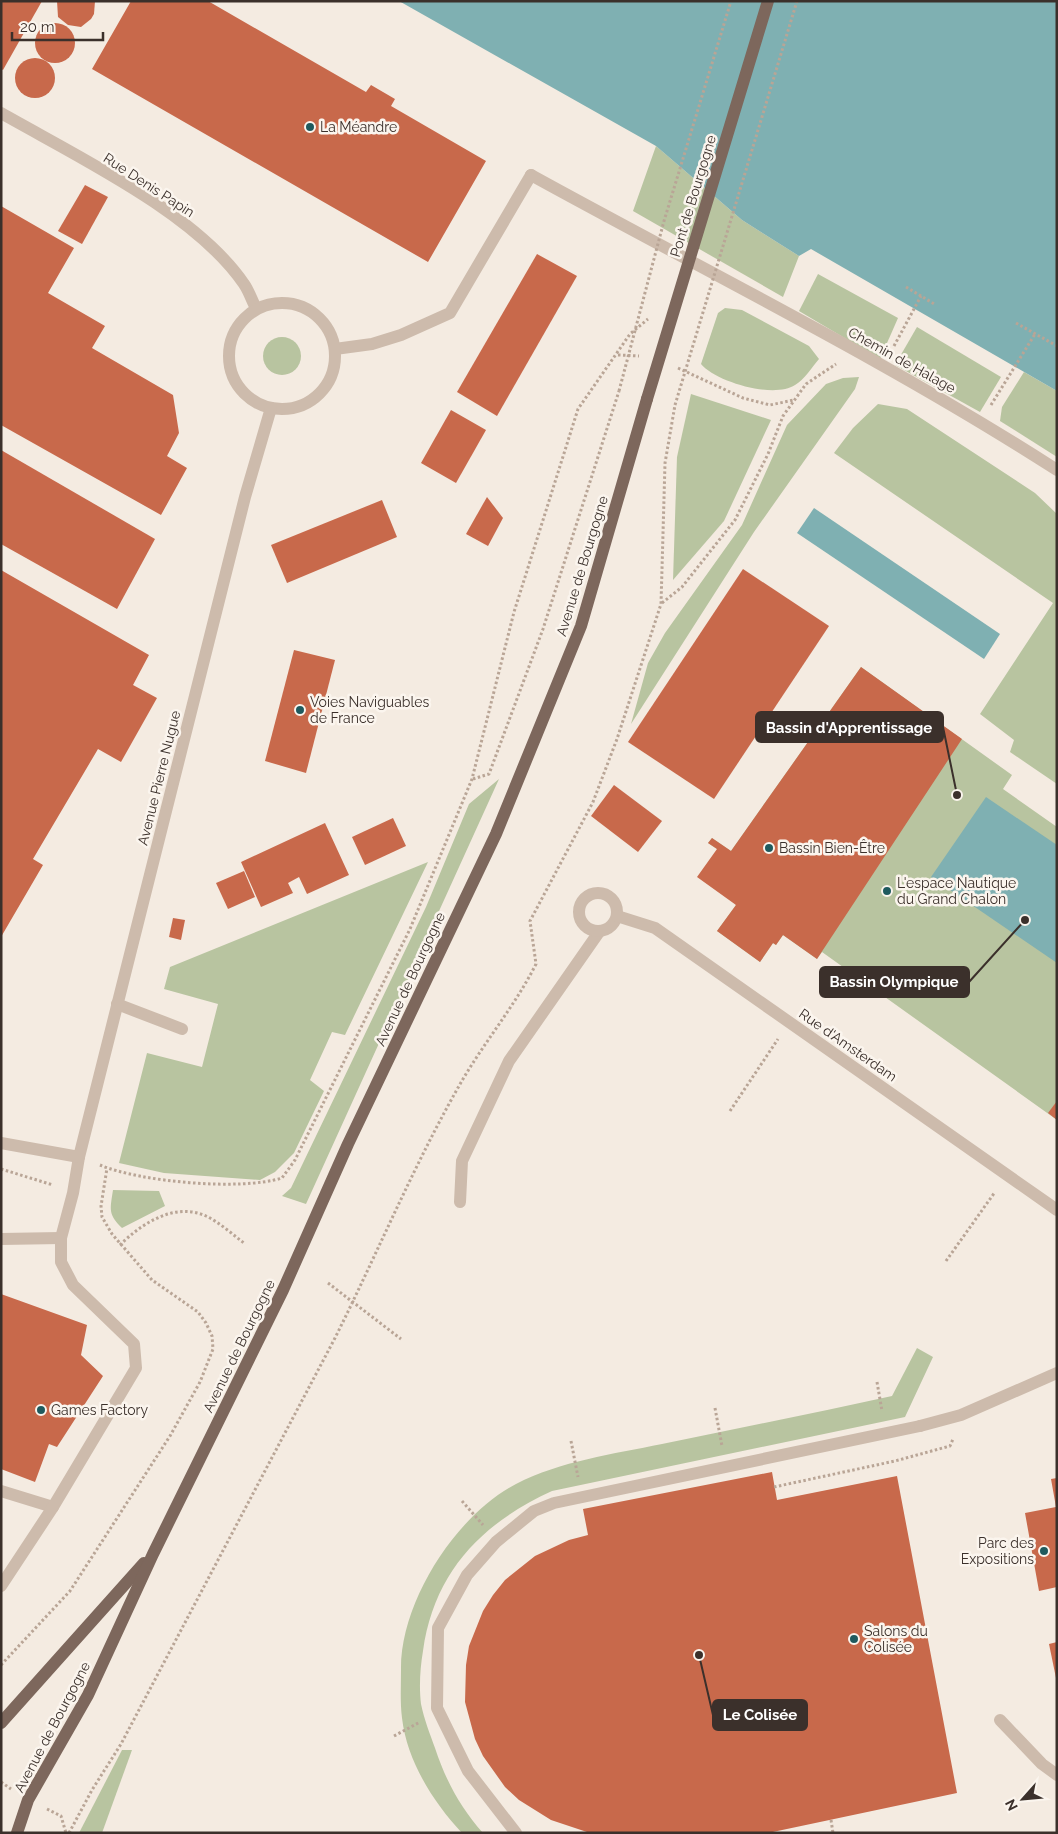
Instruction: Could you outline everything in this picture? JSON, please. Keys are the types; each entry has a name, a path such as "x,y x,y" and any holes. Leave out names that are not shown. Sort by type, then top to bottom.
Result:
{"main road":[{"name":"Pont de Bourgogne","path":"647,399 768,1"},
{"name":"Avenue de Bourgogne","path":"17,1833 28,1800 88,1695 153,1554 283,1290 348,1144 496,834 581,626 647,399"},
{"name":"Avenue de Bourgogne","path":"1,1723 153,1554"}],"street":[{"name":"Rue Denis Papin","path":"1,113 122,183 178,219 218,253 245,285 256,308"},
{"name":"Chemin de Halage","path":"335,349 372,344 394,337 450,313 531,175 646,239 729,281 981,422 1057,470"},
{"path":"277,302 301,305 311,310 327,327 335,349 333,371 322,391 314,399 293,408 270,408 250,398 241,390 230,369 229,352 232,334 238,324 256,308 277,302"},
{"name":"Avenue Pierre Nugue","path":"1,1586 53,1507 136,1368 134,1344 73,1285 61,1262 61,1238 73,1193 78,1157 116,1004 270,408"},
{"path":"460,1202 462,1161 509,1061 599,932 610,927 617,916 615,904 606,894 600,892 588,895 580,905 579,918 587,928 599,932"},
{"name":"Rue d'Amsterdam","path":"617,916 654,928 1057,1210"},
{"path":"116,1004 182,1029"},
{"path":"1,1143 78,1157"},
{"path":"1,1239 61,1238"},
{"path":"516,1833 468,1771 437,1708 438,1628 467,1575 496,1542 534,1511 554,1503 920,1426 961,1415 1057,1372"},
{"path":"1,1491 53,1507"},
{"path":"1000,1720 1042,1764 1057,1775"}],"path":[{"path":"472,779 489,774 542,629 619,391 664,221 731,1"},
{"path":"69,1833 92,1790 121,1744 352,1303 405,1192 463,1079 536,964 530,921 593,802 617,739 661,604 665,463 675,405 797,1"},
{"path":"906,288 936,305"},
{"path":"900,334 921,296"},
{"path":"1016,323 1057,346"},
{"path":"995,397 1036,334"},
{"path":"617,355 641,356"},
{"path":"661,604 682,587 735,520 768,454 783,416 806,384 836,364 863,356"},
{"path":"671,364 743,398 770,405 795,399"},
{"path":"107,1168 166,1180 247,1185 282,1178 296,1160 410,929 472,779 514,612 578,410 610,366"},
{"path":"730,1111 764,1060"},
{"path":"1,1169 35,1178 73,1193"},
{"path":"946,1261 983,1209"},
{"path":"120,1245 148,1222 165,1214 186,1210 207,1216 244,1243"},
{"path":"328,1283 401,1339"},
{"path":"877,1382 880,1399"},
{"path":"715,1408 719,1432"},
{"path":"571,1441 575,1462"},
{"path":"774,1487 937,1450"},
{"path":"462,1501 487,1531"},
{"path":"394,1736 425,1719"},
{"path":"831,1820 833,1833"}],"green space":[{"path":"656,146 742,220 799,256 783,297 633,211"},
{"path":"818,274 898,318 880,359 799,311"},
{"path":"725,308 742,310 809,346 819,359 802,380 786,389 760,389 719,377 708,371 701,364 718,313"},
{"path":"917,327 1001,377 980,412 895,365"},
{"path":"282,337 296,342 301,356 296,370 282,375 268,370 263,356 268,342"},
{"path":"1024,372 1057,391 1057,457 1000,421 1002,407"},
{"path":"859,377 855,389 754,532 631,724 648,663 665,633 742,525 787,425 826,384 843,378"},
{"path":"691,394 771,420 724,521 673,580 677,457"},
{"path":"878,404 907,409 1035,493 1057,514 1057,784 1010,752 1014,740 980,714 1053,603 834,453 853,428"},
{"name":"L'espace Nautique du Grand Chalon","path":"861,667 1012,775 1003,789 1057,827 1057,1120 822,952 817,959 783,935 776,945 773,943 760,962 717,931 736,905 717,849 708,843 712,838 731,851"},
{"path":"499,779 306,1204 282,1196 291,1188 426,907 469,804"},
{"path":"428,862 345,1035 332,1032 310,1080 324,1091 294,1153 275,1172 260,1180 164,1173 119,1163 147,1053 202,1067 218,1004 164,989 170,967"},
{"path":"113,1190 159,1191 165,1206 122,1228 114,1219 111,1211"},
{"path":"917,1348 933,1357 905,1417 552,1491 504,1518 465,1553 450,1574 438,1597 429,1623 422,1658 420,1685 421,1704 424,1715 444,1772 454,1793 483,1833 462,1833 441,1808 423,1780 409,1750 402,1718 401,1670 403,1644 410,1617 421,1589 453,1539 473,1517 494,1498 516,1484 551,1469 606,1455 892,1396"},
{"path":"122,1750 132,1750 102,1833 79,1833"}],"water":[{"path":"399,1 1057,1 1057,391 811,249 799,256 742,220 656,146"},
{"path":"814,508 1000,634 984,659 797,533"},
{"path":"986,797 1057,845 1057,963 931,877"}],"building":[{"path":"1,1 42,1 3,70 1,69"},
{"path":"57,1 95,1 94,14 81,27 68,25 58,17"},
{"name":"La Méandre","path":"131,1 208,1 366,92 371,85 395,99 391,106 486,161 428,262 92,69"},
{"path":"55,23 69,29 75,43 69,57 55,63 41,57 35,43 41,29"},
{"path":"35,58 49,64 55,78 49,92 35,98 21,92 15,78 21,64"},
{"path":"85,185 108,197 82,244 58,231"},
{"path":"1,206 74,248 48,293 105,326 92,348 173,395 179,433 167,456 187,468 161,515 1,425"},
{"path":"537,254 577,276 497,416 457,392"},
{"path":"451,410 486,430 456,483 421,463"},
{"path":"1,450 155,539 117,609 1,544"},
{"path":"487,497 503,518 488,546 466,534"},
{"path":"382,500 397,537 287,583 271,545"},
{"path":"743,569 829,626 714,799 628,742"},
{"path":"1,570 149,655 133,685 157,698 121,762 98,749 33,859 43,865 1,937"},
{"name":"Voies Naviguables de France","path":"294,650 335,660 306,773 265,761"},
{"path":"861,667 962,739 817,959 783,935 776,945 773,943 760,962 717,931 736,905 697,877 717,849 708,843 712,838 731,851"},
{"path":"614,785 662,821 638,852 591,816"},
{"path":"393,818 406,846 365,865 352,837"},
{"path":"325,823 349,875 307,894 299,877 288,883 293,893 261,907 241,862"},
{"path":"244,871 255,897 228,909 216,883"},
{"path":"173,918 185,920 181,940 169,937"},
{"path":"1057,1101 1057,1120 1048,1113"},
{"name":"Games Factory","path":"1,1294 87,1325 81,1355 103,1376 57,1447 49,1444 35,1482 1,1469"},
{"path":"772,1472 777,1500 897,1476 957,1793 768,1833 587,1832 551,1820 519,1800 505,1787 483,1756 475,1739 465,1702 466,1665 469,1646 483,1611 493,1595 505,1580 535,1556 569,1540 588,1535 583,1509"},
{"name":"Parc des Expositions","path":"1057,1478 1057,1587 1039,1591 1025,1513 1056,1507 1051,1479"},
{"path":"1057,1642 1057,1678 1056,1678 1049,1644"}],"place":[{"name":"La Méandre","path":"310,127"},
{"name":"Voies Naviguables de France","path":"300,710"},
{"name":"Bassin d'Apprentissage","path":"957,795"},
{"name":"Bassin Bien-Être","path":"769,848"},
{"name":"L'espace Nautique du Grand Chalon","path":"887,891"},
{"name":"Bassin Olympique","path":"1025,920"},
{"name":"Games Factory","path":"41,1410"},
{"name":"Parc des Expositions","path":"1044,1551"},
{"name":"Salons du Colisée","path":"854,1639"},
{"name":"Le Colisée","path":"699,1655"}]}
